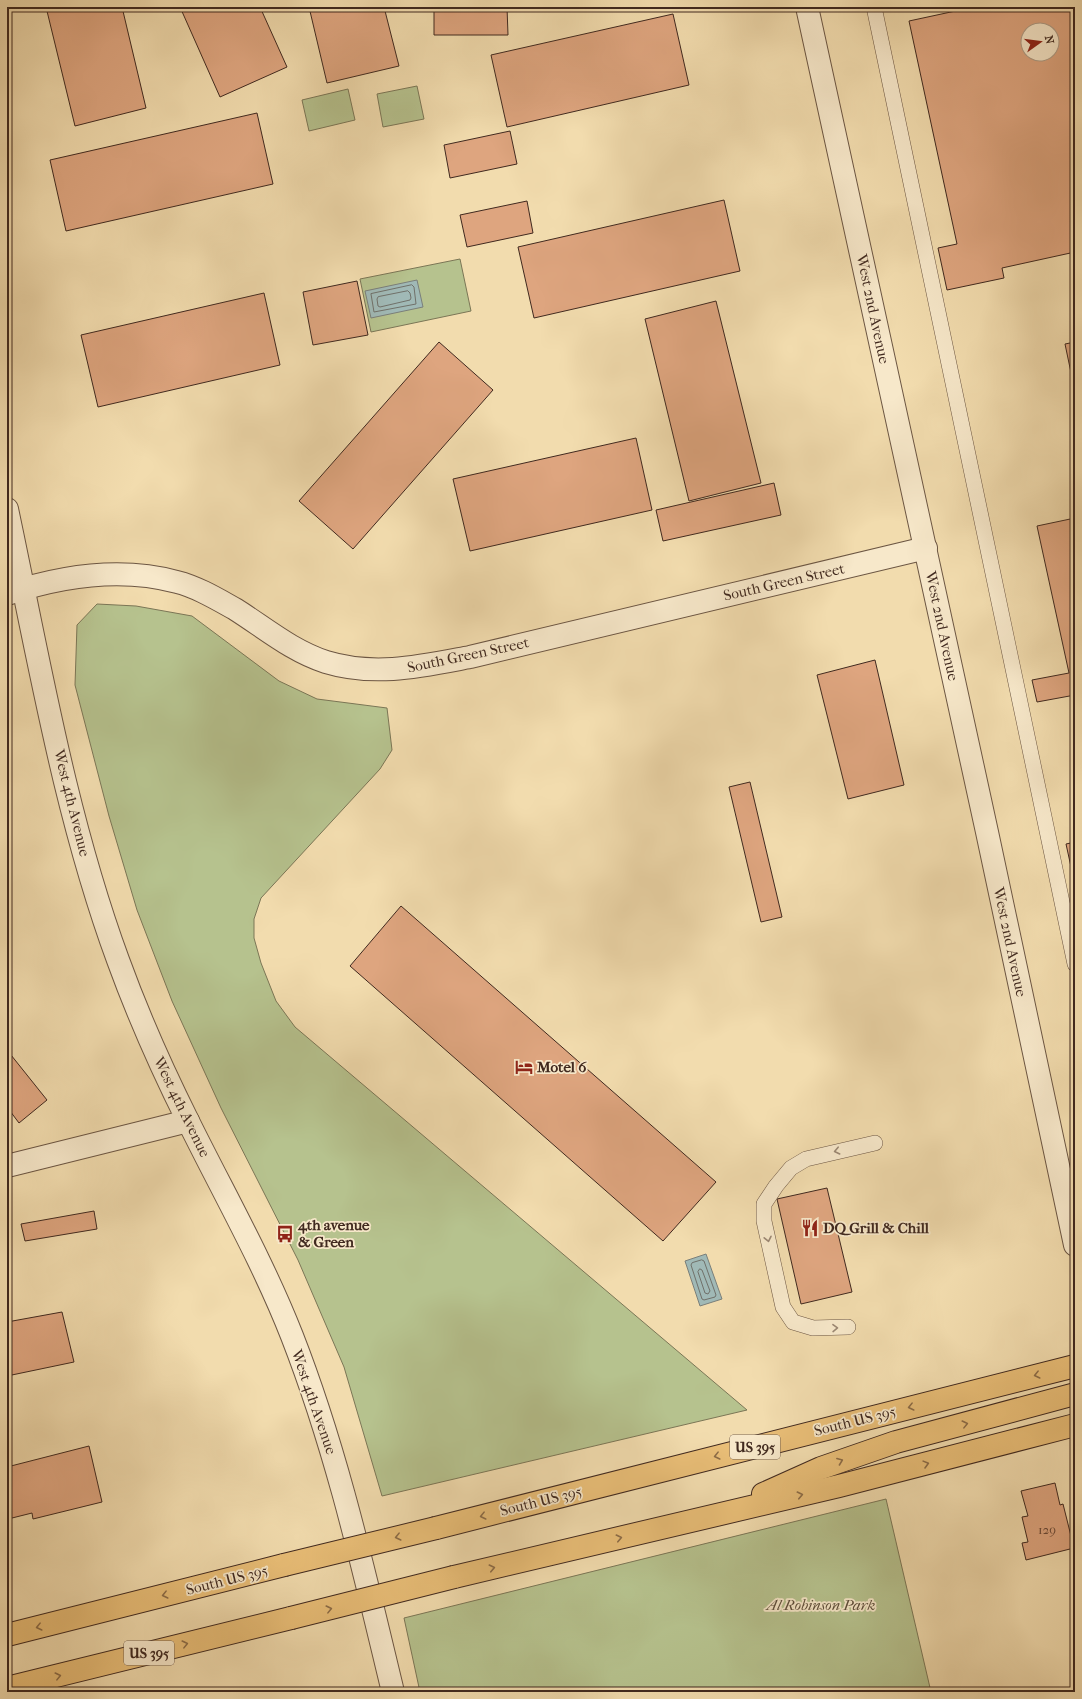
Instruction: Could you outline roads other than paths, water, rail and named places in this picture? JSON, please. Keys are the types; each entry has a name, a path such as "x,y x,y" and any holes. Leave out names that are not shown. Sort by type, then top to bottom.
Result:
{"highway":[{"name":"South US 395","path":"7,1635 1075,1366"},
{"path":"715,1516 821,1468 863,1452 1075,1394"},
{"name":"US 395","path":"7,1688 454,1577 888,1474 1075,1425"}],"street":[{"name":"West 2nd Avenue","path":"807,7 926,548 1075,1245"},
{"name":"West 4th Avenue","path":"7,509 15,591 82,848 96,895 117,957 157,1056 263,1271 291,1334 312,1391 341,1483 393,1692"},
{"name":"South Green Street","path":"15,591 68,578 102,574 139,575 178,582 203,591 236,610 281,641 326,662 348,667 376,670 403,669 470,657 926,548"},
{"path":"7,1166 188,1121"}],"lane":[{"path":"874,7 1075,964"},
{"path":"848,1327 813,1328 793,1322 783,1307 764,1221 764,1204 776,1186 791,1168 806,1158 875,1143"}],"water":[{"path":"417,280 423,307 371,318 365,291"},
{"path":"706,1254 722,1299 700,1306 685,1261"}],"place":[{"name":"Motel 6","path":"524,1067"},
{"name":"DQ Grill & Chill","path":"810,1228"},
{"name":"4th avenue & Green","path":"285,1234"}],"park label":[{"name":"Al Robinson Park","path":"821,1605"}]}
